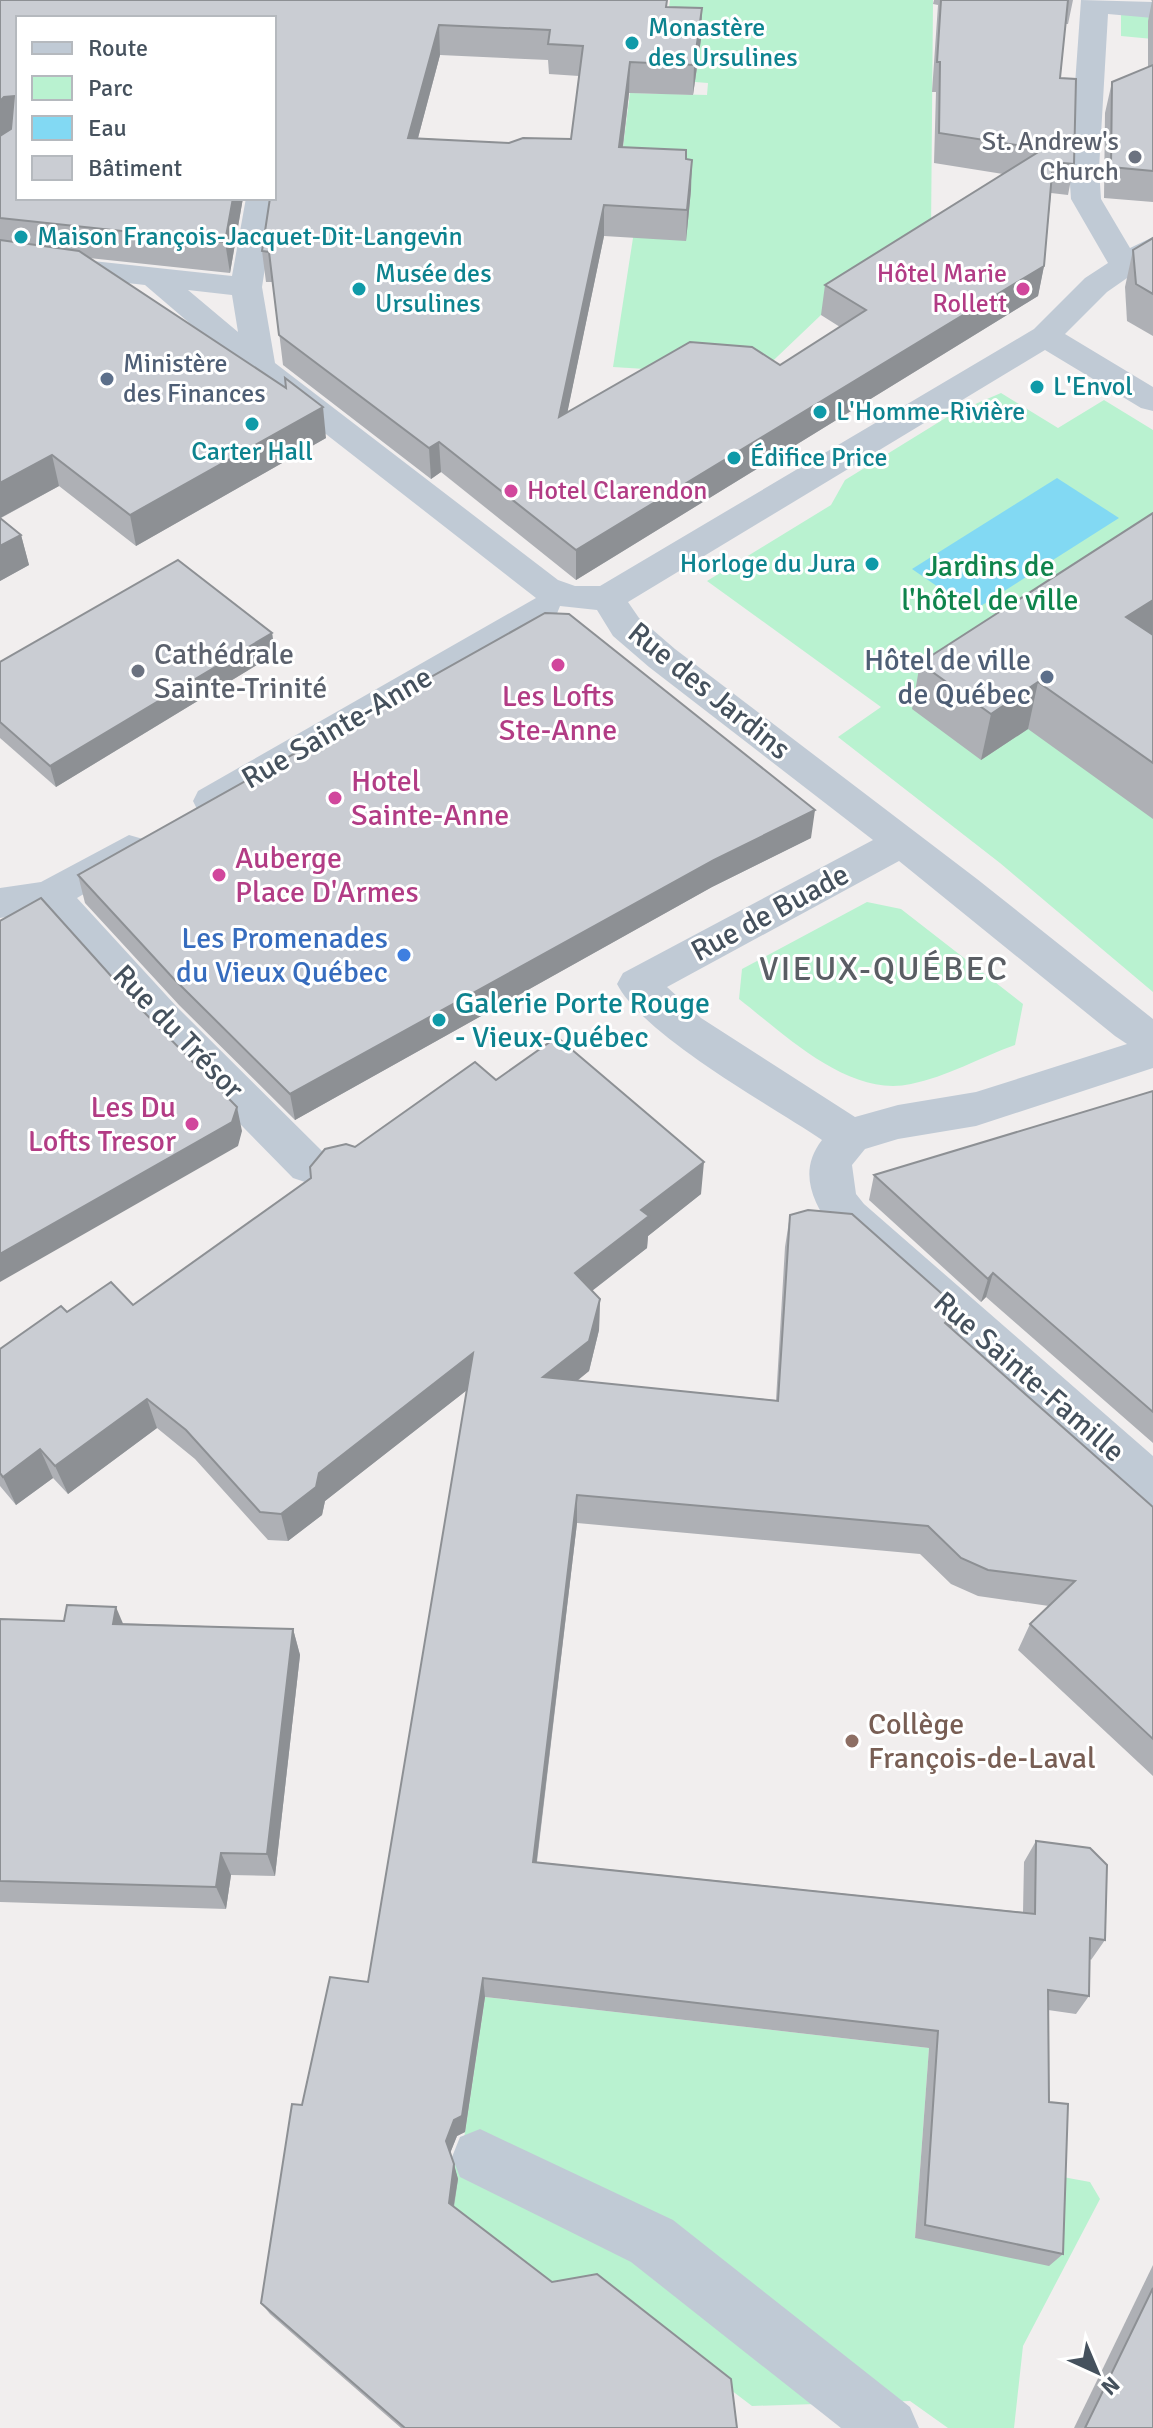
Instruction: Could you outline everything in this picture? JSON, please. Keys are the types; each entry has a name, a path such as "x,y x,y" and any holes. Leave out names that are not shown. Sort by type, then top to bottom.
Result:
{"street":[{"path":"1124,264 1086,199 1084,169 1095,2 1153,10"},
{"path":"260,367 246,287 261,200"},
{"path":"607,598 1045,336 1088,292 1153,246"},
{"path":"0,260 246,287"},
{"name":"Rue des Jardins","path":"156,279 260,367 545,588 562,597 607,598 626,627 662,658 902,842 1130,1025 1153,1039"},
{"path":"1045,336 1153,401"},
{"name":"Rue Sainte-Anne","path":"0,903 50,895 543,608"},
{"name":"Rue de Buade","path":"850,1136 686,1029 637,984 902,842"},
{"name":"Rue du Trésor","path":"50,895 162,1018 308,1165"},
{"path":"850,1136 898,1122 976,1109 1153,1052"},
{"name":"Rue Sainte-Famille","path":"850,1136 830,1162 835,1198 848,1217 1153,1486"},
{"path":"480,2157 652,2241 889,2428"}],"green space":[{"path":"670,0 933,0 931,233 943,240 821,315 757,376 613,367 633,238 619,178 630,93 707,95 708,83 695,82 665,37"},
{"path":"1121,13 1153,15 1153,39 1121,36"},
{"name":"Jardins de l'hôtel de ville","path":"1001,393 1058,428 1104,400 1153,430 1153,992 1000,863 838,737 881,707 707,581 831,505 845,480 952,414"},
{"path":"867,902 901,909 1023,1004 1015,1045 937,1077 911,1084 888,1086 864,1082 819,1060 739,999 742,969"},
{"path":"485,1997 929,2048 915,2238 1052,2175 1090,2182 1100,2199 1023,2346 1014,2428 948,2428 910,2401 752,2406 727,2387 553,2294 410,2183 415,2157 461,2159"}],"water":[{"path":"1057,478 1119,518 973,611 912,569"}],"building":[{"path":"0,0 667,0 666,7 702,8 694,65 630,62 619,147 686,150 686,159 692,160 687,210 604,205 559,417 690,342 752,347 780,365 866,310 825,285 1043,149 939,133 940,62 937,62 941,0 1068,0 1060,78 1076,79 1074,164 1053,162 1044,266 576,550 439,442 429,448 279,335 269,252 262,251 270,200 276,200 276,16 16,16 16,200 233,200 225,242 0,218 0,136 11,129 14,96 4,97 0,101","holes":["439,25 550,30 548,44 583,46 571,139 523,138 509,143 408,138"]},
{"path":"1153,65 1153,171 1111,167 1112,82"},
{"path":"1153,238 1153,294 1136,284 1133,250"},
{"path":"0,240 79,251 286,388 285,378 323,407 130,515 52,455 0,483"},
{"name":"Hôtel de ville de Québec","path":"1153,513 1153,600 1126,617 1153,635 1153,763 1038,682 991,714 920,663"},
{"path":"0,518 21,535 0,546"},
{"name":"Cathédrale Sainte-Trinité","path":"178,560 272,633 50,766 0,722 0,662"},
{"path":"545,613 569,614 815,810 714,860 290,1094 173,978 78,875"},
{"path":"41,898 138,1006 237,1107 232,1122 0,1254 0,921"},
{"path":"557,1037 704,1162 641,1210 649,1216 575,1273 600,1299 589,1341 543,1377 778,1401 790,1215 808,1210 852,1214 958,1308 945,1323 1153,1507 1153,1739 1030,1624 1075,1581 988,1570 961,1558 928,1526 577,1495 533,1862 1035,1914 1036,1841 1090,1848 1107,1865 1105,1940 1090,1938 1089,1996 1048,1990 1049,2102 1068,2104 1063,2254 925,2225 938,2031 483,1978 462,2116 454,2120 446,2141 454,2164 449,2203 552,2282 597,2274 731,2379 737,2428 405,2428 261,2303 292,2104 302,2105 330,1977 368,1982 473,1353 319,1473 316,1487 281,1514 260,1512 186,1430 147,1399 55,1466 40,1449 3,1477 0,1473 0,1349 61,1306 67,1312 111,1282 133,1305 311,1178 310,1167 325,1149 346,1144 355,1147 475,1062 496,1080"},
{"path":"1153,1091 1153,1412 993,1273 988,1279 874,1175"},
{"path":"67,1605 116,1607 113,1624 293,1629 267,1854 221,1853 216,1887 0,1881 0,1619 64,1621"},
{"path":"1153,2288 1153,2428 1085,2428"}],"place":[{"name":"Monastère des Ursulines","path":"632,43"},
{"name":"St. Andrew's Church","path":"1135,157"},
{"name":"Maison François-Jacquet-Dit-Langevin","path":"21,237"},
{"name":"Musée des Ursulines","path":"359,289"},
{"name":"Hôtel Marie Rollett","path":"1023,289"},
{"name":"Ministère des Finances","path":"107,379"},
{"name":"L'Envol","path":"1037,387"},
{"name":"L'Homme-Rivière","path":"820,412"},
{"name":"Carter Hall","path":"252,424"},
{"name":"Édifice Price","path":"734,458"},
{"name":"Hotel Clarendon","path":"511,491"},
{"name":"Horloge du Jura","path":"872,564"},
{"name":"Les Lofts Ste-Anne","path":"558,665"},
{"name":"Cathédrale Sainte-Trinité","path":"138,671"},
{"name":"Hôtel de ville de Québec","path":"1047,677"},
{"name":"Hotel Sainte-Anne","path":"335,798"},
{"name":"Auberge Place D'Armes","path":"219,875"},
{"name":"Les Promenades du Vieux Québec","path":"404,955"},
{"name":"Galerie Porte Rouge - Vieux-Québec","path":"439,1020"},
{"name":"Les Du Lofts Tresor","path":"192,1124"},
{"name":"Collège François-de-Laval","path":"852,1741"}],"district":[{"name":"VIEUX-QUÉBEC","path":"884,969"}]}
